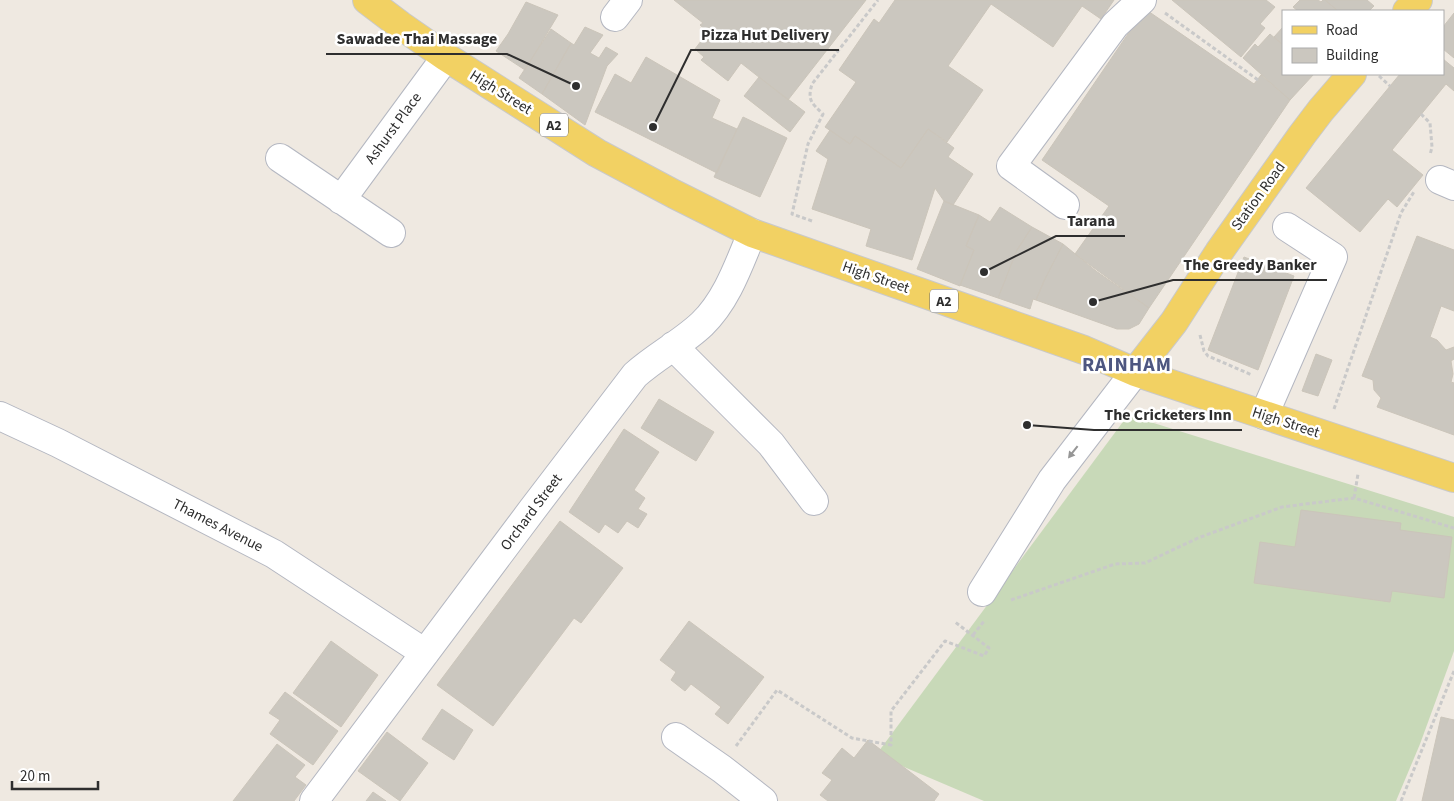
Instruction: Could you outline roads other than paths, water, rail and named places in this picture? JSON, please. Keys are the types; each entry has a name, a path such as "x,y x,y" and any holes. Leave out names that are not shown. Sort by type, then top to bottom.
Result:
{"main road":[{"name":"High Street","path":"367,0 400,26 446,57 597,153 752,233 1084,350 1135,372 1454,478"},
{"path":"1408,10 1418,0"},
{"name":"Station Road","path":"1135,372 1174,322 1219,252 1312,121 1351,75"}],"street":[{"path":"1065,205 1011,166 1115,26 1152,6"},
{"name":"Ashurst Place","path":"341,200 446,57"},
{"path":"280,158 391,233"},
{"path":"1264,415 1334,257 1286,227"},
{"name":"Orchard Street","path":"314,801 526,518 636,375 648,363 703,323 716,308 739,264 752,233"},
{"path":"673,346 771,444 814,501"},
{"path":"994,597 1052,480 1135,372"},
{"name":"Thames Avenue","path":"0,416 58,443 274,554 425,652"},
{"path":"676,737 763,801"}],"place":[{"name":"Sawadee Thai Massage","path":"576,86"},
{"name":"Pizza Hut Delivery","path":"653,127"},
{"name":"Tarana","path":"984,272"},
{"name":"The Greedy Banker","path":"1093,302"},
{"name":"The Cricketers Inn","path":"1027,425"}],"district":[{"name":"RAINHAM","path":"1127,364"}]}
